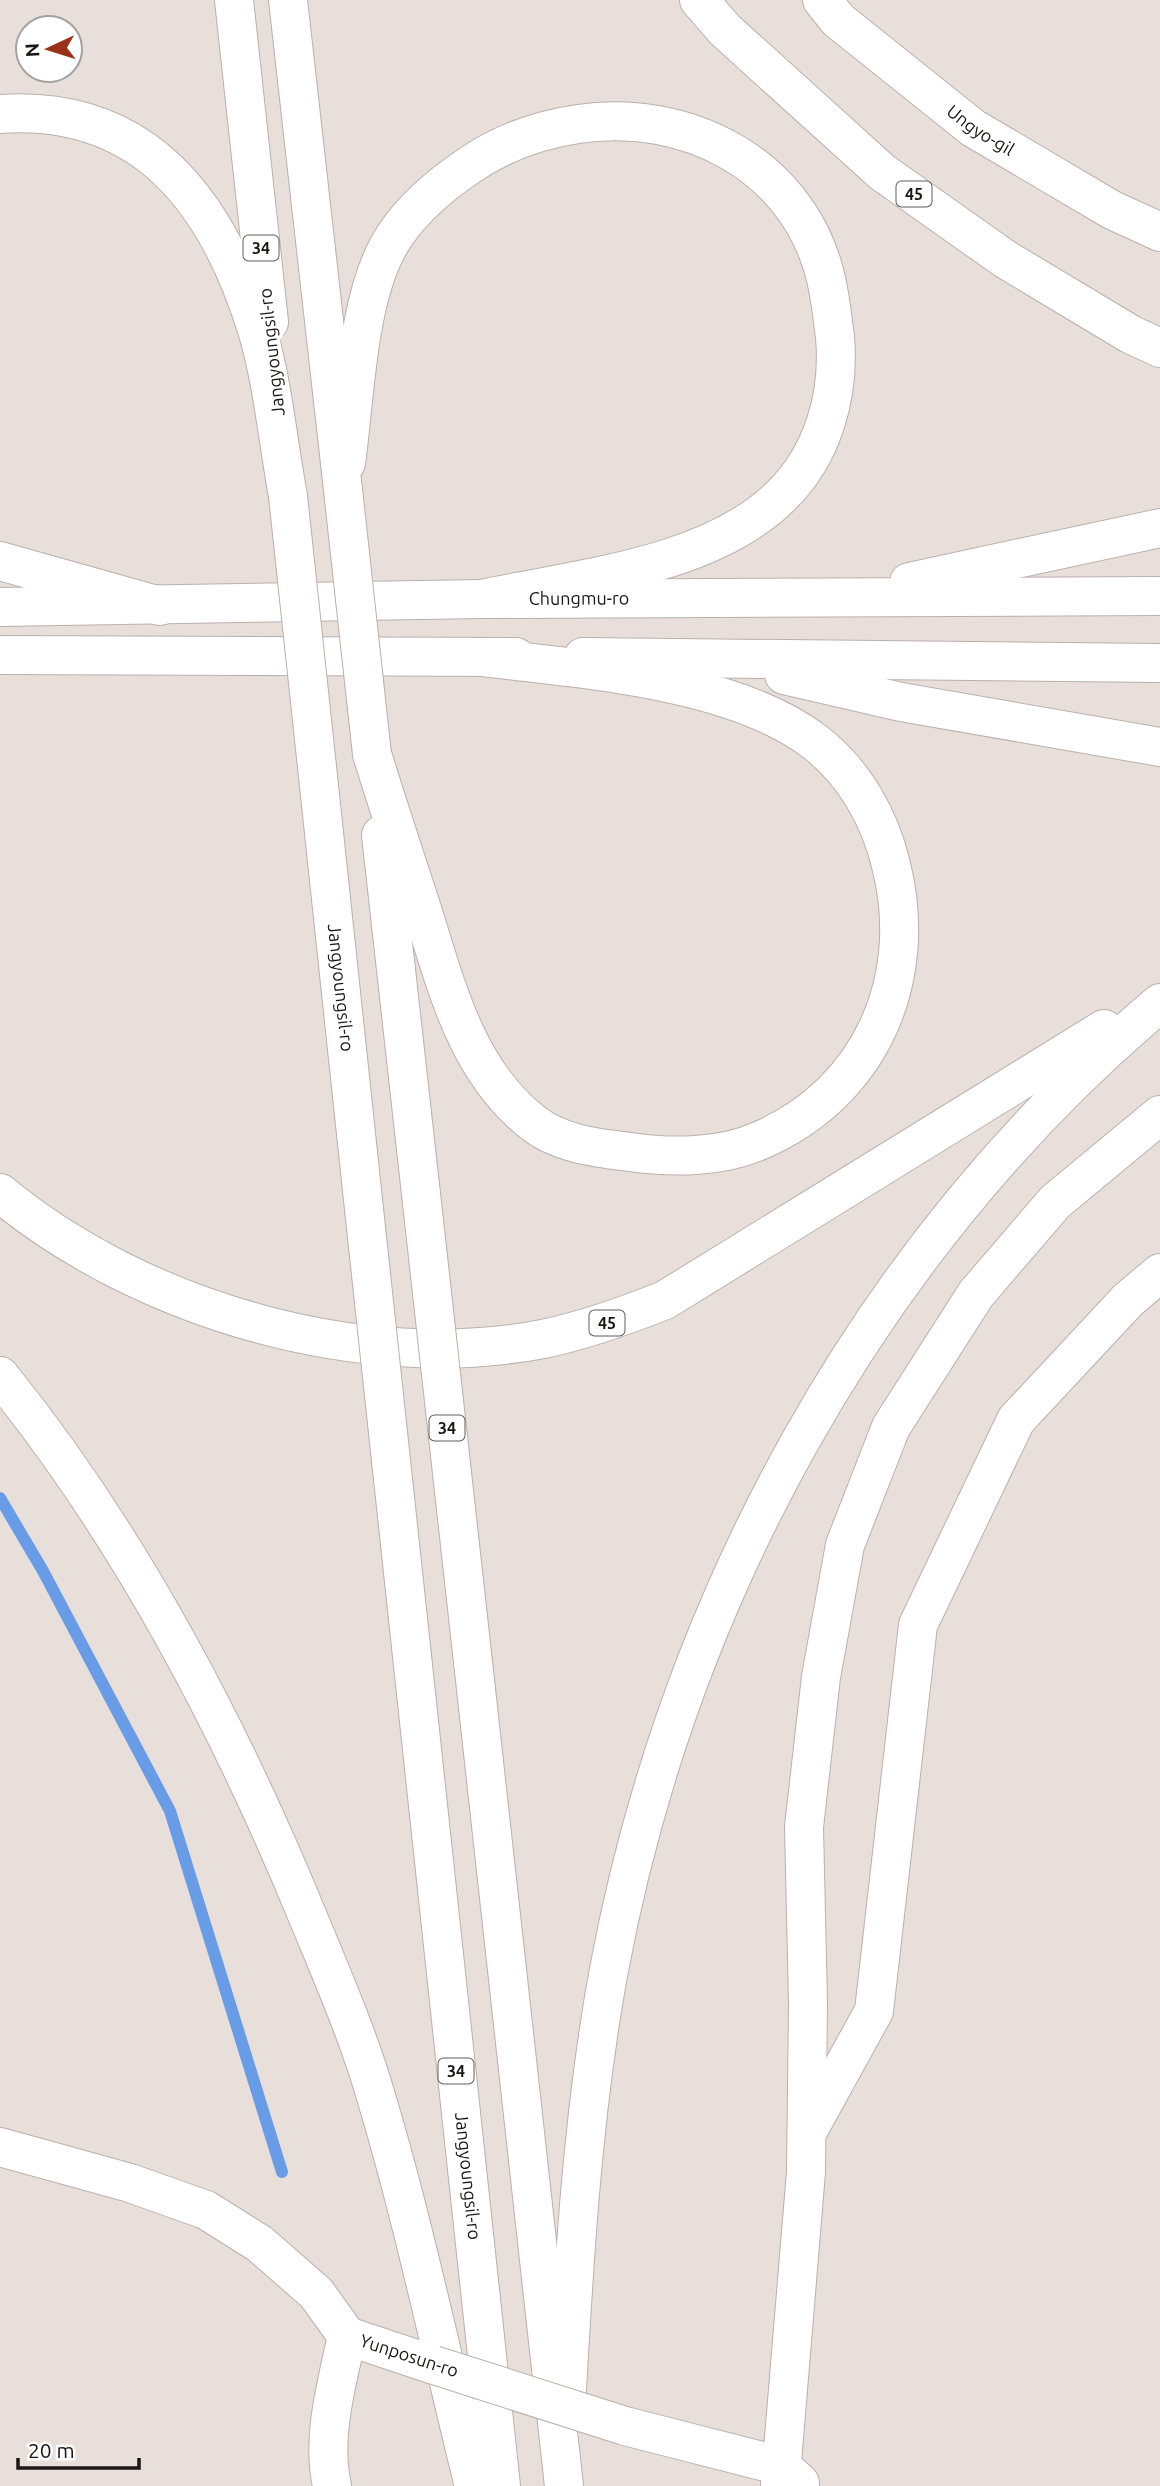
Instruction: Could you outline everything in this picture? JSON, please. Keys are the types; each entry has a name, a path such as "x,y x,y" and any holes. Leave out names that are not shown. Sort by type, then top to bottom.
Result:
{"main road":[{"name":"Jangyoungsil-ro","path":"234,0 501,2486"},
{"name":"34","path":"288,0 563,2478"},
{"name":"45","path":"699,0 725,30 882,172 1005,259 1129,334 1160,348"},
{"name":"Ungyo-gil","path":"822,0 838,20 974,128 1112,210 1160,232"},
{"path":"0,114 27,112 98,126 139,145 170,169 197,200 219,236 258,335 288,495"},
{"path":"342,489 368,306 375,275 389,245 408,219 430,195 453,177 480,157 536,132 610,120 634,120 699,134 732,149 758,168 782,193 806,229 824,269 832,308 836,356 835,396 820,440 806,466 781,497 753,518 716,539 668,560 481,599"},
{"path":"827,599 1160,528"},
{"path":"0,561 160,606"},
{"name":"Chungmu-ro","path":"0,607 481,599 1160,596"},
{"path":"0,655 1160,663"},
{"path":"372,754 451,1001 477,1058 500,1090 533,1123 560,1139 600,1149 684,1155 723,1151 758,1142 795,1123 827,1097 856,1066 877,1029 896,983 901,936 898,891 888,850 869,806 843,769 813,741 768,717 723,698 664,682 611,673 481,657"},
{"path":"710,658 901,702 1160,747"},
{"name":"45","path":"0,1193 67,1241 125,1275 190,1302 283,1329 363,1343 421,1347 480,1346 542,1339 607,1323 664,1300 1160,994"},
{"path":"563,2478 574,2266 590,2091 609,1973 631,1872 664,1754 706,1642 744,1549 801,1438 847,1360 900,1284 958,1208 1021,1134 1094,1059 1160,1003"},
{"path":"788,2479 807,2132 804,1827 821,1677 845,1545 891,1427 976,1293 1055,1202 1160,1115"},
{"path":"807,2132 874,2011 918,1625 1016,1420 1128,1300 1160,1273"},
{"path":"0,1376 30,1412 128,1559 215,1709 279,1847 377,2098 474,2486"},
{"name":"Yunposun-ro","path":"0,2147 130,2183 206,2210 260,2244 316,2293 347,2336 788,2479"},
{"path":"331,2486 327,2463 332,2405 347,2336"}],"waterway":[{"path":"0,1498 43,1571 170,1811 282,2172"}]}
